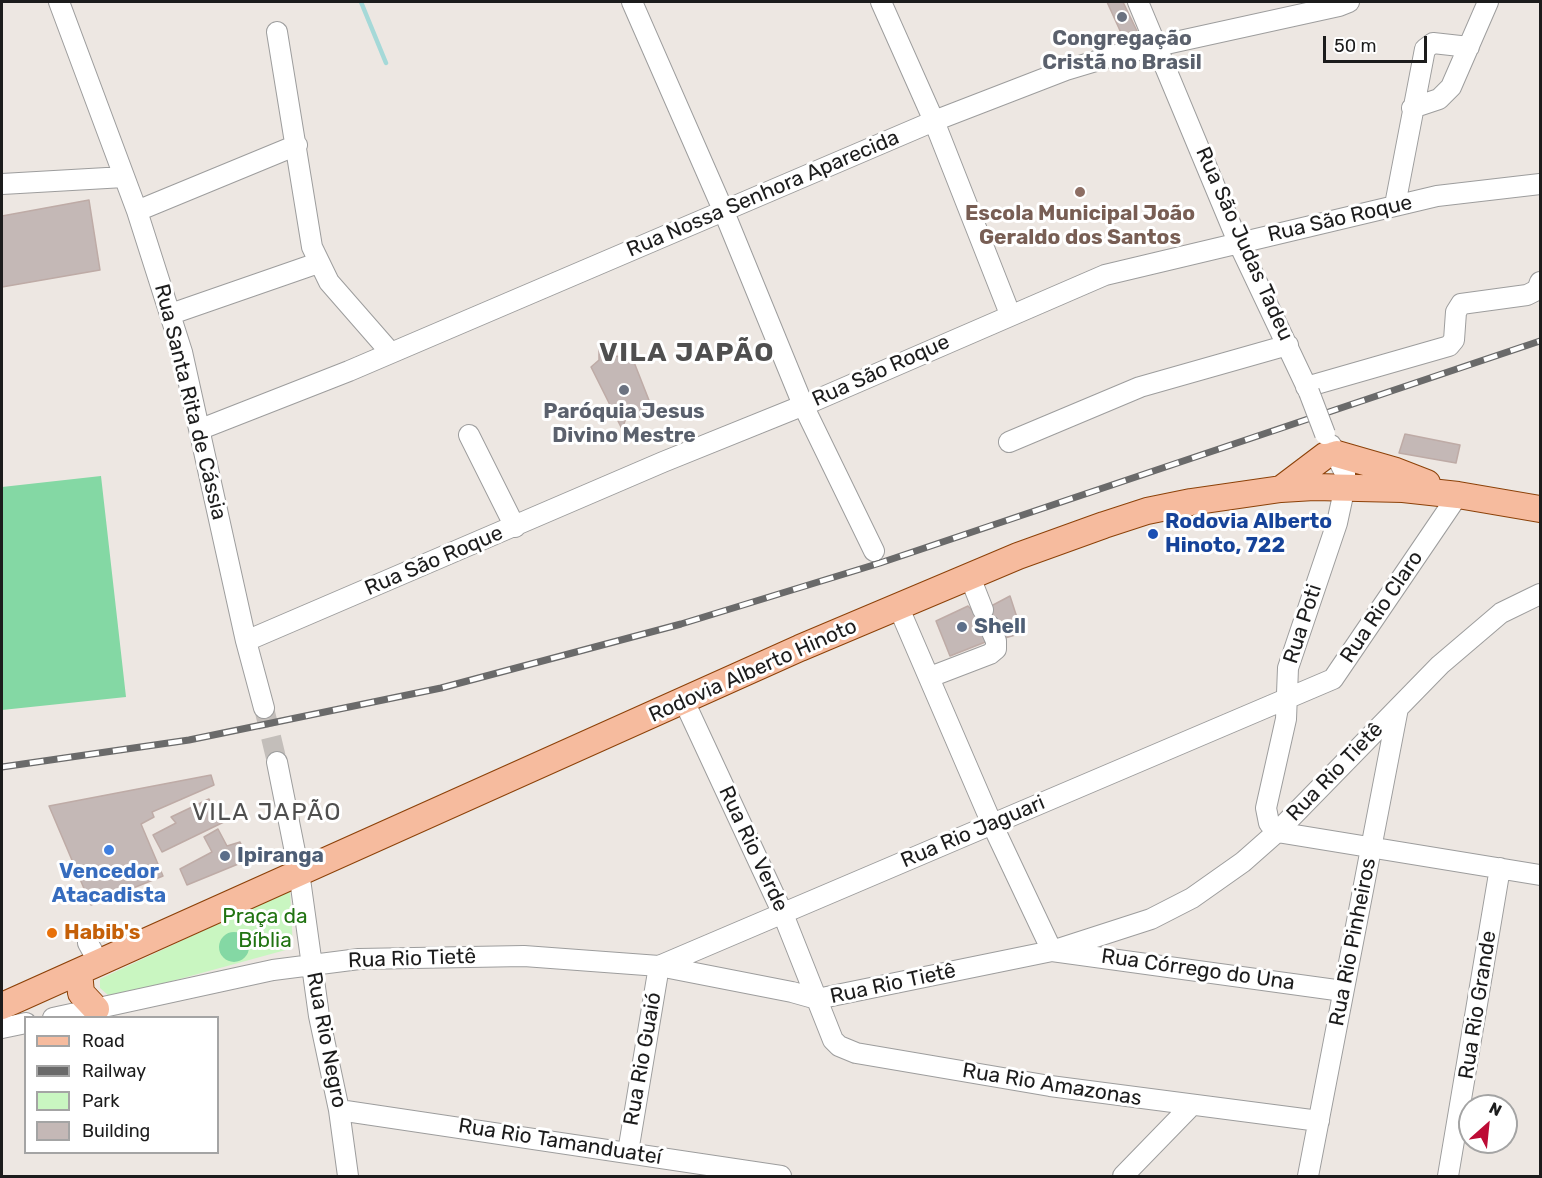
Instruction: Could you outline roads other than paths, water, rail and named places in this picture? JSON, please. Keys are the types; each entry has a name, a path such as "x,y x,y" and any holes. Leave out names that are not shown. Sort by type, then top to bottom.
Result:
{"main road":[{"path":"1281,489 1329,447 1458,495"},
{"name":"Rodovia Alberto Hinoto","path":"2,1006 89,959 299,872 898,606 1028,552 1147,512 1281,489 1335,487 1458,495 1540,510"},
{"path":"89,959 81,993 96,1009"}],"street":[{"name":"Rua Santa Rita de Cássia","path":"59,2 137,211 171,314 201,429 246,641 264,708"},
{"path":"632,2 724,212 803,405 874,551"},
{"path":"881,2 934,121 1010,314"},
{"name":"Rua São Judas Tadeu","path":"1138,2 1238,242 1288,345 1329,447 1345,473 1335,487"},
{"path":"1412,108 1445,95 1455,80 1488,2"},
{"name":"Rua Nossa Senhora Aparecida","path":"201,429 391,353 934,121 1066,70 1342,3"},
{"path":"277,32 312,247 329,282 391,353"},
{"path":"1395,205 1412,108 1427,45 1432,43 1469,47"},
{"path":"137,211 297,145"},
{"path":"2,184 124,177"},
{"name":"Rua São Roque","path":"246,641 1105,275 1437,196 1540,184"},
{"path":"171,314 318,263"},
{"path":"1307,389 1449,346 1454,340 1456,312 1461,304 1527,295 1537,290 1540,282"},
{"path":"1009,442 1140,387 1288,345"},
{"path":"469,435 515,527"},
{"name":"Rua Poti","path":"1277,832 1269,823 1266,807 1284,734 1288,668 1293,647 1337,523 1335,487"},
{"name":"Rua Rio Claro","path":"1287,698 1333,679 1458,495"},
{"path":"930,677 990,654 996,649 996,641 970,577"},
{"name":"Rua Rio Tietê","path":"59,1016 273,970 359,959 524,956 659,966 817,999 1052,951 1151,920 1192,898 1243,862 1277,832 1440,665 1487,624 1522,601 1540,594"},
{"path":"898,606 992,824 1052,951"},
{"name":"Rua Rio Jaguari","path":"659,966 1287,698"},
{"name":"Rua Rio Verde","path":"684,701 783,914 817,999"},
{"name":"Rua Rio Pinheiros","path":"1308,1176 1398,708"},
{"name":"Rua Rio Negro","path":"277,762 299,872 311,964 339,1110 348,1176"},
{"path":"1277,832 1540,875"},
{"name":"Rua Rio Grande","path":"1448,1176 1500,868"},
{"name":"Rua Córrego do Una","path":"1052,951 1343,991"},
{"name":"Rua Rio Guaió","path":"628,1152 659,966"},
{"name":"Rua Rio Amazonas","path":"817,999 833,1040 839,1046 856,1053 1050,1086 1319,1121"},
{"path":"2,1028 24,1023"},
{"path":"1123,1176 1191,1106"},
{"name":"Rua Rio Tamanduateí","path":"339,1110 628,1152 771,1176"}],"waterway":[{"path":"361,2 386,63"}],"tunnel":[{"path":"264,708 277,762"}],"railway":[{"path":"2,767 189,740 441,688 681,624 880,563 1540,341"}],"place":[{"name":"Congregação Cristã no Brasil","path":"1122,17"},
{"name":"Escola Municipal João Geraldo dos Santos","path":"1080,192"},
{"name":"Paróquia Jesus Divino Mestre","path":"624,390"},
{"name":"Rodovia Alberto Hinoto, 722","path":"1153,534"},
{"name":"Shell","path":"962,627"},
{"name":"Vencedor Atacadista","path":"109,850"},
{"name":"Ipiranga","path":"225,856"},
{"name":"Habib's","path":"52,933"}],"district":[{"name":"VILA JAPÃO","path":"687,353"},
{"name":"VILA JAPÃO","path":"267,813"}],"park label":[{"name":"Praça da Bíblia","path":"265,929"}]}
